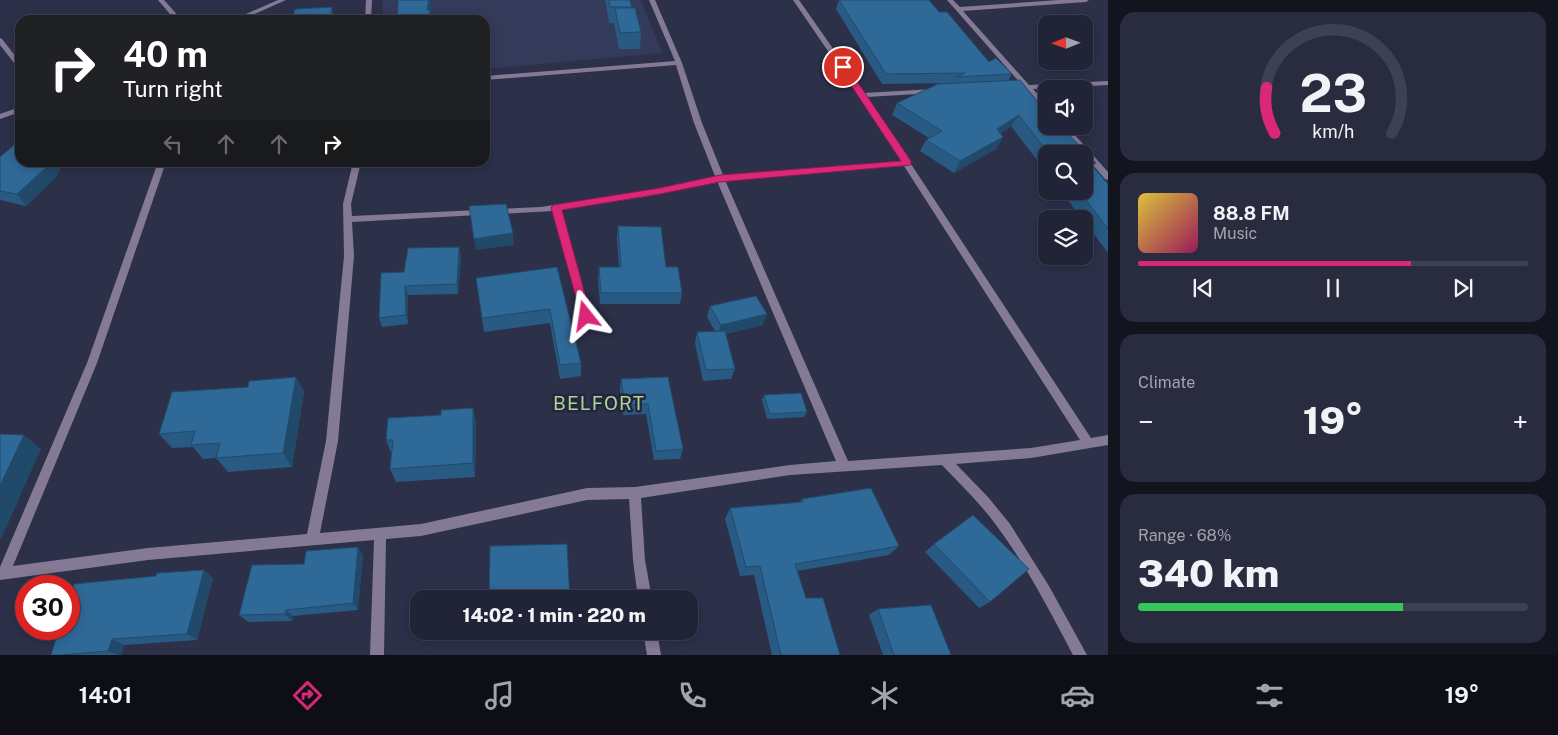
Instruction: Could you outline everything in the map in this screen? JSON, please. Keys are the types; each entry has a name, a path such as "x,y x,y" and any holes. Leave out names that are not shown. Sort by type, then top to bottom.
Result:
{"street":[{"path":"161,0 174,15"},
{"path":"247,15 283,0"},
{"path":"368,15 369,0"},
{"path":"652,0 679,63 698,123 720,178 844,466"},
{"path":"796,0 907,163 1088,443"},
{"path":"950,0 1038,99"},
{"path":"958,9 1086,0"},
{"path":"0,40 15,60"},
{"path":"490,78 679,63"},
{"path":"1007,88 1108,84"},
{"path":"862,95 939,91"},
{"path":"0,117 15,111"},
{"path":"1071,135 1108,177"},
{"path":"347,220 556,208 655,192 720,178 907,163"},
{"path":"2,573 92,363 160,167"},
{"path":"312,540 332,441 349,256 347,220 349,195 355,167"},
{"path":"556,208 586,316"},
{"path":"2,573 148,554 421,530 587,494 635,492 790,470 1031,453 1108,440"},
{"path":"944,459 1005,528 1048,593 1080,655"},
{"path":"635,492 639,560 644,590"},
{"path":"377,655 380,535"},
{"path":"652,640 654,655"}],"shaded area":[{"path":"383,0 641,0 662,53 490,69 490,15 382,15"}],"building":[{"path":"398,0 429,0 427,10 430,10 430,15 397,15"},
{"path":"609,0 630,0 632,7 610,7"},
{"path":"839,0 929,0 939,12 947,12 989,62 996,58 1012,74 956,77 965,73 886,74"},
{"path":"332,7 331,15 293,15 295,9"},
{"path":"615,8 635,8 641,32 620,33"},
{"path":"1020,80 1038,102 1038,135 1069,135 1079,145 1042,145 1019,115 997,129 1003,137 960,161 926,140 942,131 897,103 938,84"},
{"path":"15,144 15,167 47,167 17,194 0,191 0,157"},
{"path":"1093,166 1108,184 1108,229 1086,200 1093,200"},
{"path":"506,204 513,233 474,239 469,206"},
{"path":"618,226 661,227 666,267 678,267 682,293 601,293 599,267 621,267"},
{"path":"459,247 457,284 405,286 406,315 379,318 381,273 404,272 408,248"},
{"path":"557,267 581,363 560,365 550,309 482,318 476,278"},
{"path":"756,296 767,314 721,325 710,306"},
{"path":"725,331 735,369 706,370 697,332"},
{"path":"296,377 283,453 216,458 220,443 191,445 195,431 159,434 172,392 248,387 249,381"},
{"path":"668,377 683,449 656,451 648,404 625,405 621,379"},
{"path":"801,393 807,412 770,414 764,395"},
{"path":"473,408 473,463 390,469 393,440 386,440 388,418 441,415 441,410"},
{"path":"0,434 24,435 0,486"},
{"path":"871,488 899,546 795,564 806,598 823,598 840,655 781,655 760,566 746,567 730,508 803,502 802,499"},
{"path":"973,515 1029,569 990,602 934,544"},
{"path":"567,544 570,590 489,590 490,546"},
{"path":"358,547 353,603 286,610 285,614 239,615 252,565 304,564 306,551"},
{"path":"204,570 187,634 112,639 108,651 51,655 56,640 80,640 80,583 156,576 157,573"},
{"path":"931,605 951,655 894,655 878,609"}],"district":[{"name":"BELFORT","path":"599,403"}],"route":[{"path":"586,316 556,208 570,204 660,191 720,178 907,163 843,67"}]}
